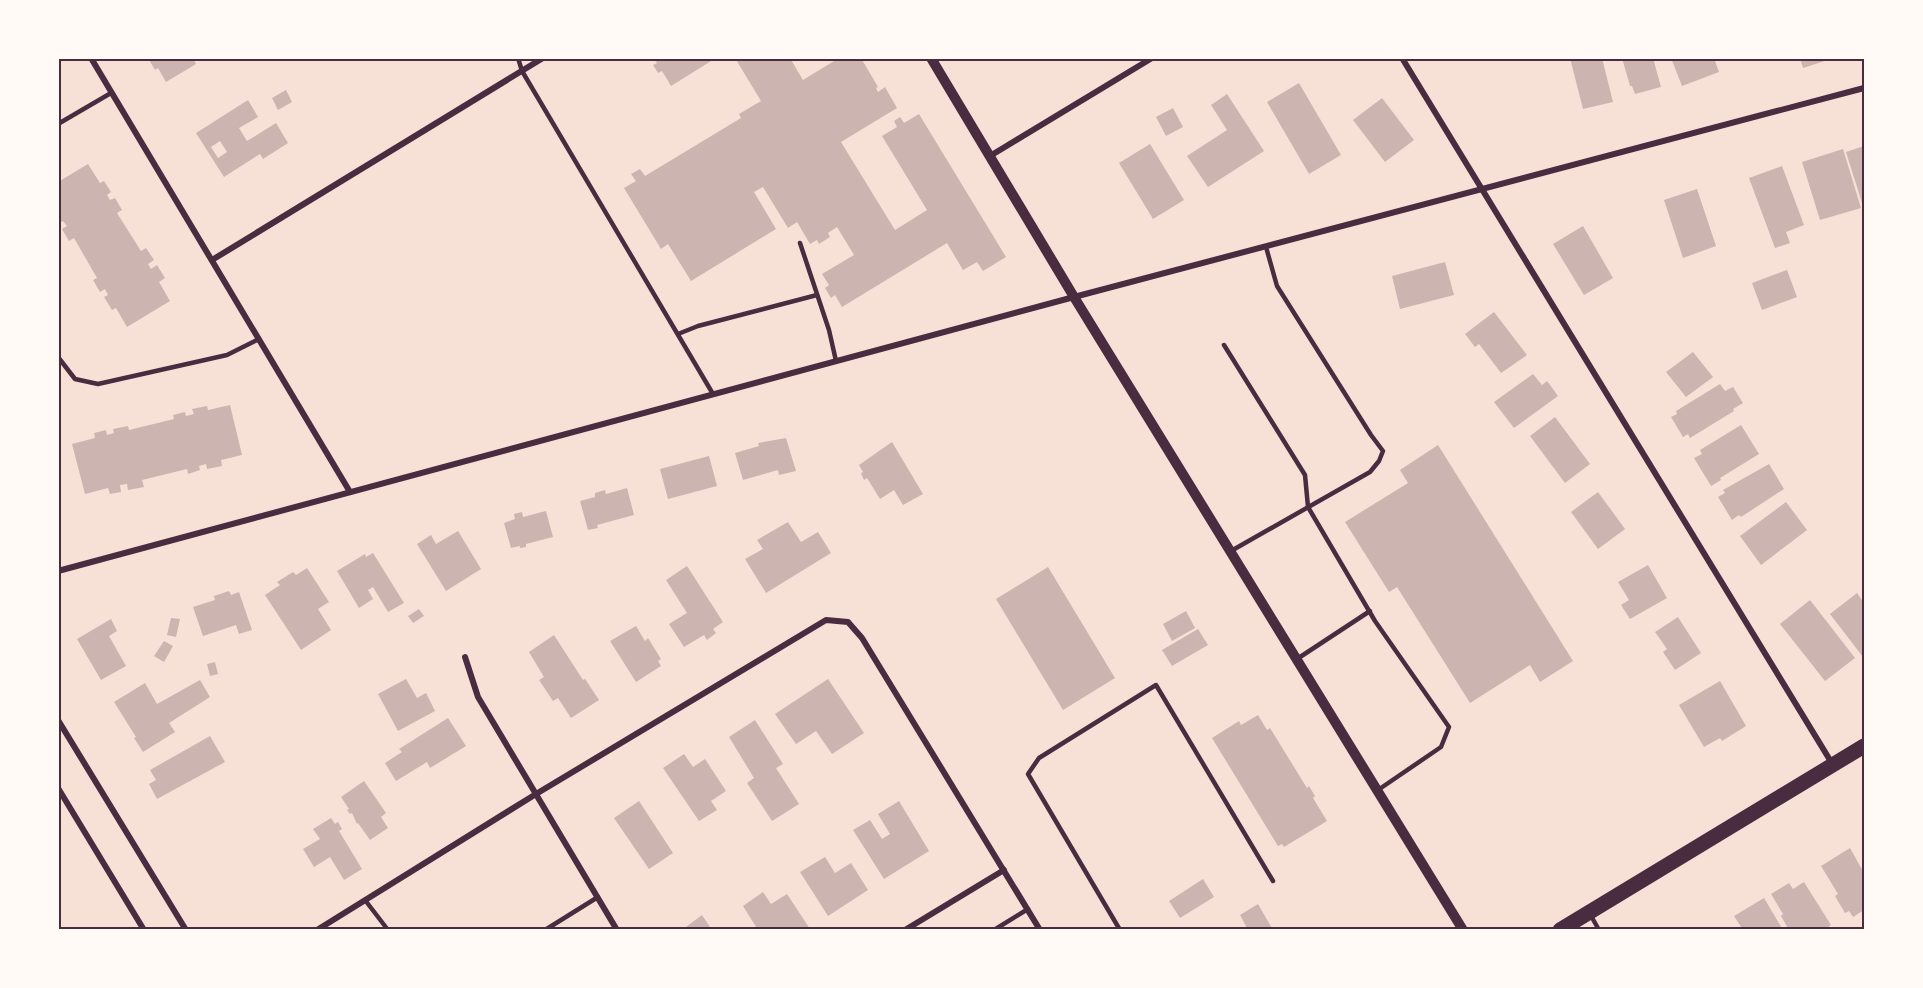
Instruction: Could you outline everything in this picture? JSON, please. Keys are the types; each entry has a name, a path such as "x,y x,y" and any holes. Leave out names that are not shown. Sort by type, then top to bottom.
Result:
{"main road":[{"path":"1560,930 1864,746"}],"street":[{"path":"91,58 350,492"},
{"path":"212,260 543,58"},
{"path":"931,58 1074,297 1463,930"},
{"path":"990,156 1152,58"},
{"path":"1401,58 1833,765"},
{"path":"58,571 1074,297 1864,88"},
{"path":"317,930 826,620 848,622 862,638 1041,930"},
{"path":"465,657 478,697 617,930"},
{"path":"58,720 186,930"},
{"path":"58,788 144,930"},
{"path":"905,930 1004,870"}],"lane":[{"path":"518,58 522,71 713,394"},
{"path":"58,124 111,93"},
{"path":"800,243 836,361"},
{"path":"1231,551 1370,472 1379,461 1383,451 1277,286 1266,247"},
{"path":"678,334 698,326 817,295"},
{"path":"58,357 75,379 98,384 227,355 259,339"},
{"path":"1224,345 1305,475 1308,507 1370,611 1449,727 1441,747 1378,790"},
{"path":"1297,659 1370,611"},
{"path":"1120,930 1028,774 1039,758 1156,685 1274,881"},
{"path":"545,930 598,897"},
{"path":"365,900 388,930"},
{"path":"994,930 1028,909"},
{"path":"1589,912 1599,930"}],"building":[{"path":"148,58 193,58 196,64 166,82 158,68 155,70"},
{"path":"654,58 716,58 671,86 662,71 658,73 653,65 657,63"},
{"path":"735,58 790,58 803,80 839,58 861,58 878,87 876,88 878,92 885,87 897,108 841,142 895,230 927,210 882,136 897,127 894,121 900,117 904,123 919,114 1006,257 983,271 977,262 963,270 947,243 842,307 835,295 831,298 825,288 829,285 822,274 854,255 837,227 828,233 830,237 819,244 817,240 810,244 797,222 788,228 763,187 754,192 776,229 691,281 668,244 661,249 624,188 636,181 631,174 640,169 645,176 741,118 739,114 761,101"},
{"path":"1570,58 1602,58 1613,102 1583,109"},
{"path":"1622,58 1653,58 1661,87 1635,94 1630,86"},
{"path":"1671,58 1714,58 1719,72 1682,86"},
{"path":"1800,58 1831,58 1831,59 1803,68"},
{"path":"1299,83 1341,155 1309,174 1267,102"},
{"path":"286,90 292,102 278,110 272,98"},
{"path":"1227,94 1264,151 1208,187 1187,156 1227,130 1211,105"},
{"path":"1382,98 1414,140 1385,162 1353,120"},
{"path":"248,100 258,117 239,128 247,141 276,123 288,143 263,159 260,154 224,177 196,133","holes":["220,141 227,152 218,158 211,147"]},
{"path":"1173,108 1183,127 1166,136 1156,117"},
{"path":"1150,144 1184,200 1153,219 1119,163"},
{"path":"1864,146 1864,202 1862,203 1846,152"},
{"path":"1843,149 1861,208 1820,220 1802,162"},
{"path":"88,164 100,183 104,181 111,192 107,195 110,200 115,198 122,210 117,213 141,251 146,248 154,260 148,264 151,269 157,265 165,278 159,282 170,301 127,327 116,308 112,310 104,297 108,295 105,289 100,292 93,280 97,278 74,238 69,241 62,229 67,226 63,221 58,224 58,182"},
{"path":"1782,166 1804,225 1786,232 1790,243 1775,248 1749,178"},
{"path":"1697,189 1716,246 1683,258 1664,200"},
{"path":"1583,226 1613,278 1584,295 1553,244"},
{"path":"1445,262 1454,295 1400,309 1392,276"},
{"path":"1787,270 1797,297 1762,310 1752,283"},
{"path":"1494,312 1527,355 1501,373 1479,344 1475,347 1465,334"},
{"path":"1693,352 1713,377 1686,397 1666,372"},
{"path":"1533,374 1542,385 1547,381 1558,396 1514,428 1494,402"},
{"path":"1720,384 1725,391 1733,387 1743,403 1690,438 1688,434 1683,437 1671,417 1677,414 1676,411"},
{"path":"230,405 242,455 221,460 222,466 207,469 206,464 199,466 200,470 188,474 187,469 142,480 144,487 128,490 127,484 120,485 121,492 110,494 108,488 85,494 72,444 95,438 94,433 106,430 107,435 114,433 113,429 128,426 129,430 174,419 173,415 185,412 186,416 194,414 192,409 207,406 208,410"},
{"path":"1555,417 1590,464 1565,483 1530,436"},
{"path":"1741,425 1759,454 1711,486 1694,458 1702,454 1700,450"},
{"path":"786,438 796,471 779,475 778,470 743,480 735,453 759,446 758,443"},
{"path":"892,442 923,494 903,505 894,490 880,499 867,478 864,480 859,465"},
{"path":"1438,445 1573,661 1540,682 1530,665 1470,703 1397,587 1389,592 1345,522 1408,483 1400,470"},
{"path":"709,456 717,486 668,499 660,469"},
{"path":"1769,464 1784,489 1741,517 1739,515 1732,520 1718,497 1725,493 1723,490"},
{"path":"627,488 634,515 597,525 598,528 588,530 580,501 595,497 595,493 605,490 606,494"},
{"path":"1598,492 1625,529 1598,549 1571,512"},
{"path":"1786,502 1807,530 1761,565 1740,536"},
{"path":"546,511 553,537 526,544 526,547 511,548 504,523 515,519 514,514 522,512 523,517"},
{"path":"788,522 801,542 818,532 831,553 766,593 745,559 763,549 757,540"},
{"path":"458,531 481,569 446,591 417,544 431,535 436,544"},
{"path":"373,553 404,603 388,612 373,587 368,590 373,599 359,608 337,571 365,554 366,557"},
{"path":"1648,565 1667,598 1630,619 1621,605 1629,600 1618,582"},
{"path":"687,566 723,622 713,629 716,633 707,640 704,635 684,647 669,624 687,613 666,580"},
{"path":"1048,567 1115,678 1063,710 996,599"},
{"path":"307,568 329,602 318,609 331,630 301,650 265,595 280,585 277,582 293,572 296,575"},
{"path":"229,591 231,595 239,592 252,630 239,634 236,625 203,636 193,607 215,600 214,596"},
{"path":"1857,593 1864,603 1863,657 1830,614"},
{"path":"1810,600 1855,658 1825,681 1780,624"},
{"path":"419,609 424,616 413,623 408,616"},
{"path":"1186,611 1195,628 1172,641 1163,624"},
{"path":"1678,617 1701,653 1675,670 1663,652 1667,649 1655,632"},
{"path":"171,618 180,619 176,637 167,635"},
{"path":"111,619 117,631 109,636 126,666 101,680 77,639"},
{"path":"636,626 645,641 648,638 661,659 658,661 661,666 636,682 610,641"},
{"path":"1198,629 1208,645 1172,666 1162,650"},
{"path":"554,635 599,700 571,718 558,698 553,701 539,680 544,677 529,652"},
{"path":"164,641 173,646 164,662 154,656"},
{"path":"215,662 218,674 210,676 207,664"},
{"path":"406,679 417,698 426,693 435,711 398,731 378,694"},
{"path":"828,679 864,733 832,754 816,731 796,744 775,714"},
{"path":"200,680 210,697 169,723 175,732 143,752 114,702 145,683 157,704"},
{"path":"1720,681 1746,726 1722,741 1720,738 1704,747 1679,705"},
{"path":"1258,715 1267,730 1270,728 1307,788 1309,786 1315,796 1313,798 1327,821 1284,847 1282,844 1278,846 1212,738 1239,721 1241,725"},
{"path":"448,718 466,746 430,768 427,762 396,781 385,763 402,752 399,749"},
{"path":"755,720 783,764 776,768 799,804 772,821 747,783 754,778 729,737"},
{"path":"210,736 225,762 157,799 149,784 156,780 150,770"},
{"path":"684,754 693,767 705,759 726,791 711,801 717,810 699,821 663,768"},
{"path":"364,781 386,813 381,817 388,828 370,840 357,824 352,813 350,814 347,810 349,809 341,797"},
{"path":"639,801 673,853 649,869 614,818"},
{"path":"899,801 929,851 884,879 853,830 870,820 882,839 890,834 878,814"},
{"path":"331,818 335,824 338,822 342,829 339,831 362,869 344,880 330,857 314,867 303,849 320,839 313,829"},
{"path":"1850,848 1864,873 1864,910 1853,917 1849,911 1845,913 1835,896 1838,894 1821,866"},
{"path":"825,857 835,873 851,863 868,890 828,916 800,872"},
{"path":"1203,879 1214,897 1180,918 1169,901"},
{"path":"1804,882 1831,925 1824,930 1789,930 1771,894 1789,883 1793,889"},
{"path":"763,892 771,904 787,894 810,929 758,930 743,906"},
{"path":"1764,898 1783,930 1743,930 1734,916"},
{"path":"1258,904 1273,930 1248,930 1240,915"},
{"path":"702,915 712,930 682,930"}]}
